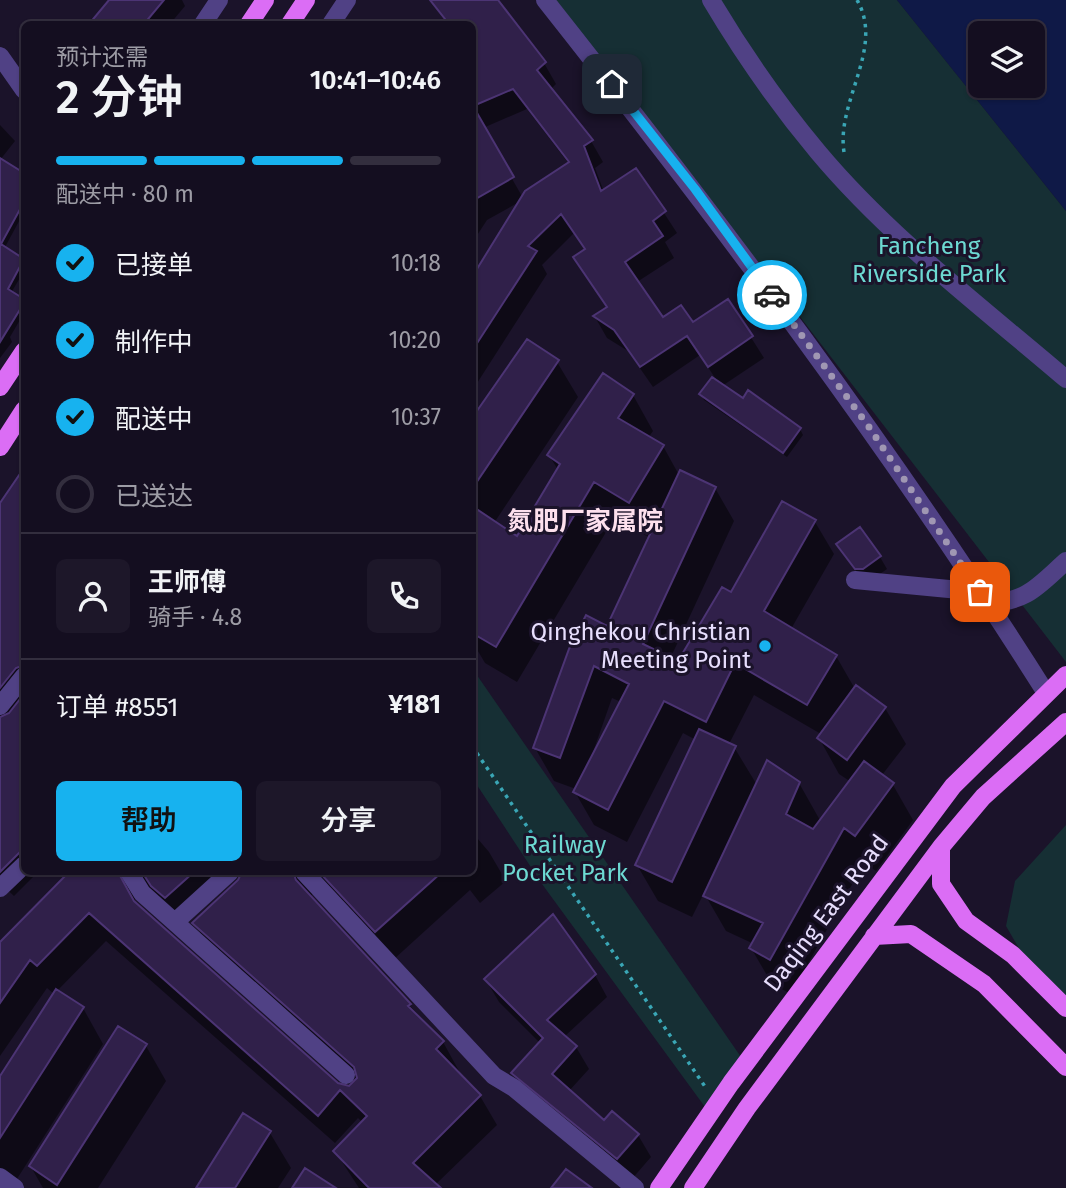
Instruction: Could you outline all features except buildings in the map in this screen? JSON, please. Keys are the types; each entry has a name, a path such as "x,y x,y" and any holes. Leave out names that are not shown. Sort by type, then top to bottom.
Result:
{"main road":[{"path":"251,21 265,0"},
{"path":"292,21 306,0"},
{"path":"0,387 21,356"},
{"path":"0,447 21,415"},
{"name":"Daqing East Road","path":"659,1188 716,1104 953,786 1056,684"},
{"path":"693,1188 747,1108 941,847 983,797 1065,726"},
{"path":"941,847 941,884 966,921 1013,955 1066,1008"},
{"path":"874,936 911,934 974,976 1066,1067"}],"street":[{"path":"333,21 347,0"},
{"path":"545,0 703,200 869,427 1014,642 1056,684"},
{"path":"711,0 749,64 819,154 909,245 1066,379"},
{"path":"205,21 218,1"},
{"path":"0,56 21,86"},
{"path":"1014,642 1014,612 1026,597 1066,561"},
{"path":"855,580 1012,602 1026,597"},
{"path":"0,706 21,680"},
{"path":"0,888 21,868"},
{"path":"131,875 142,893 346,1075"},
{"path":"175,922 227,875"},
{"path":"307,875 494,1076 514,1088 635,1188"},
{"path":"0,1177 15,1188"}],"path":[{"path":"850,185 843,146 849,100 867,35 865,13 857,0"},
{"path":"476,752 716,1104"}],"green space":[{"name":"Fancheng Riverside Park","path":"556,0 897,0 968,89 968,98 975,98 1066,211 1066,662"},
{"name":"Railway Pocket Park","path":"476,674 741,1057 705,1107 542,884 476,784"},
{"path":"1066,825 1066,1006 1028,964 1006,926 1015,881"}],"shaded area":[{"path":"897,0 1066,0 1066,211 975,98 1045,98 1045,21 968,21 968,89"}],"way so far":[{"path":"772,295 869,427 980,592"}],"place":[{"name":"Qinghekou Christian Meeting Point","path":"765,646"}],"district":[{"name":"氮肥厂家属院","path":"585,521"}],"route":[{"path":"612,84 695,189 772,295"}]}
